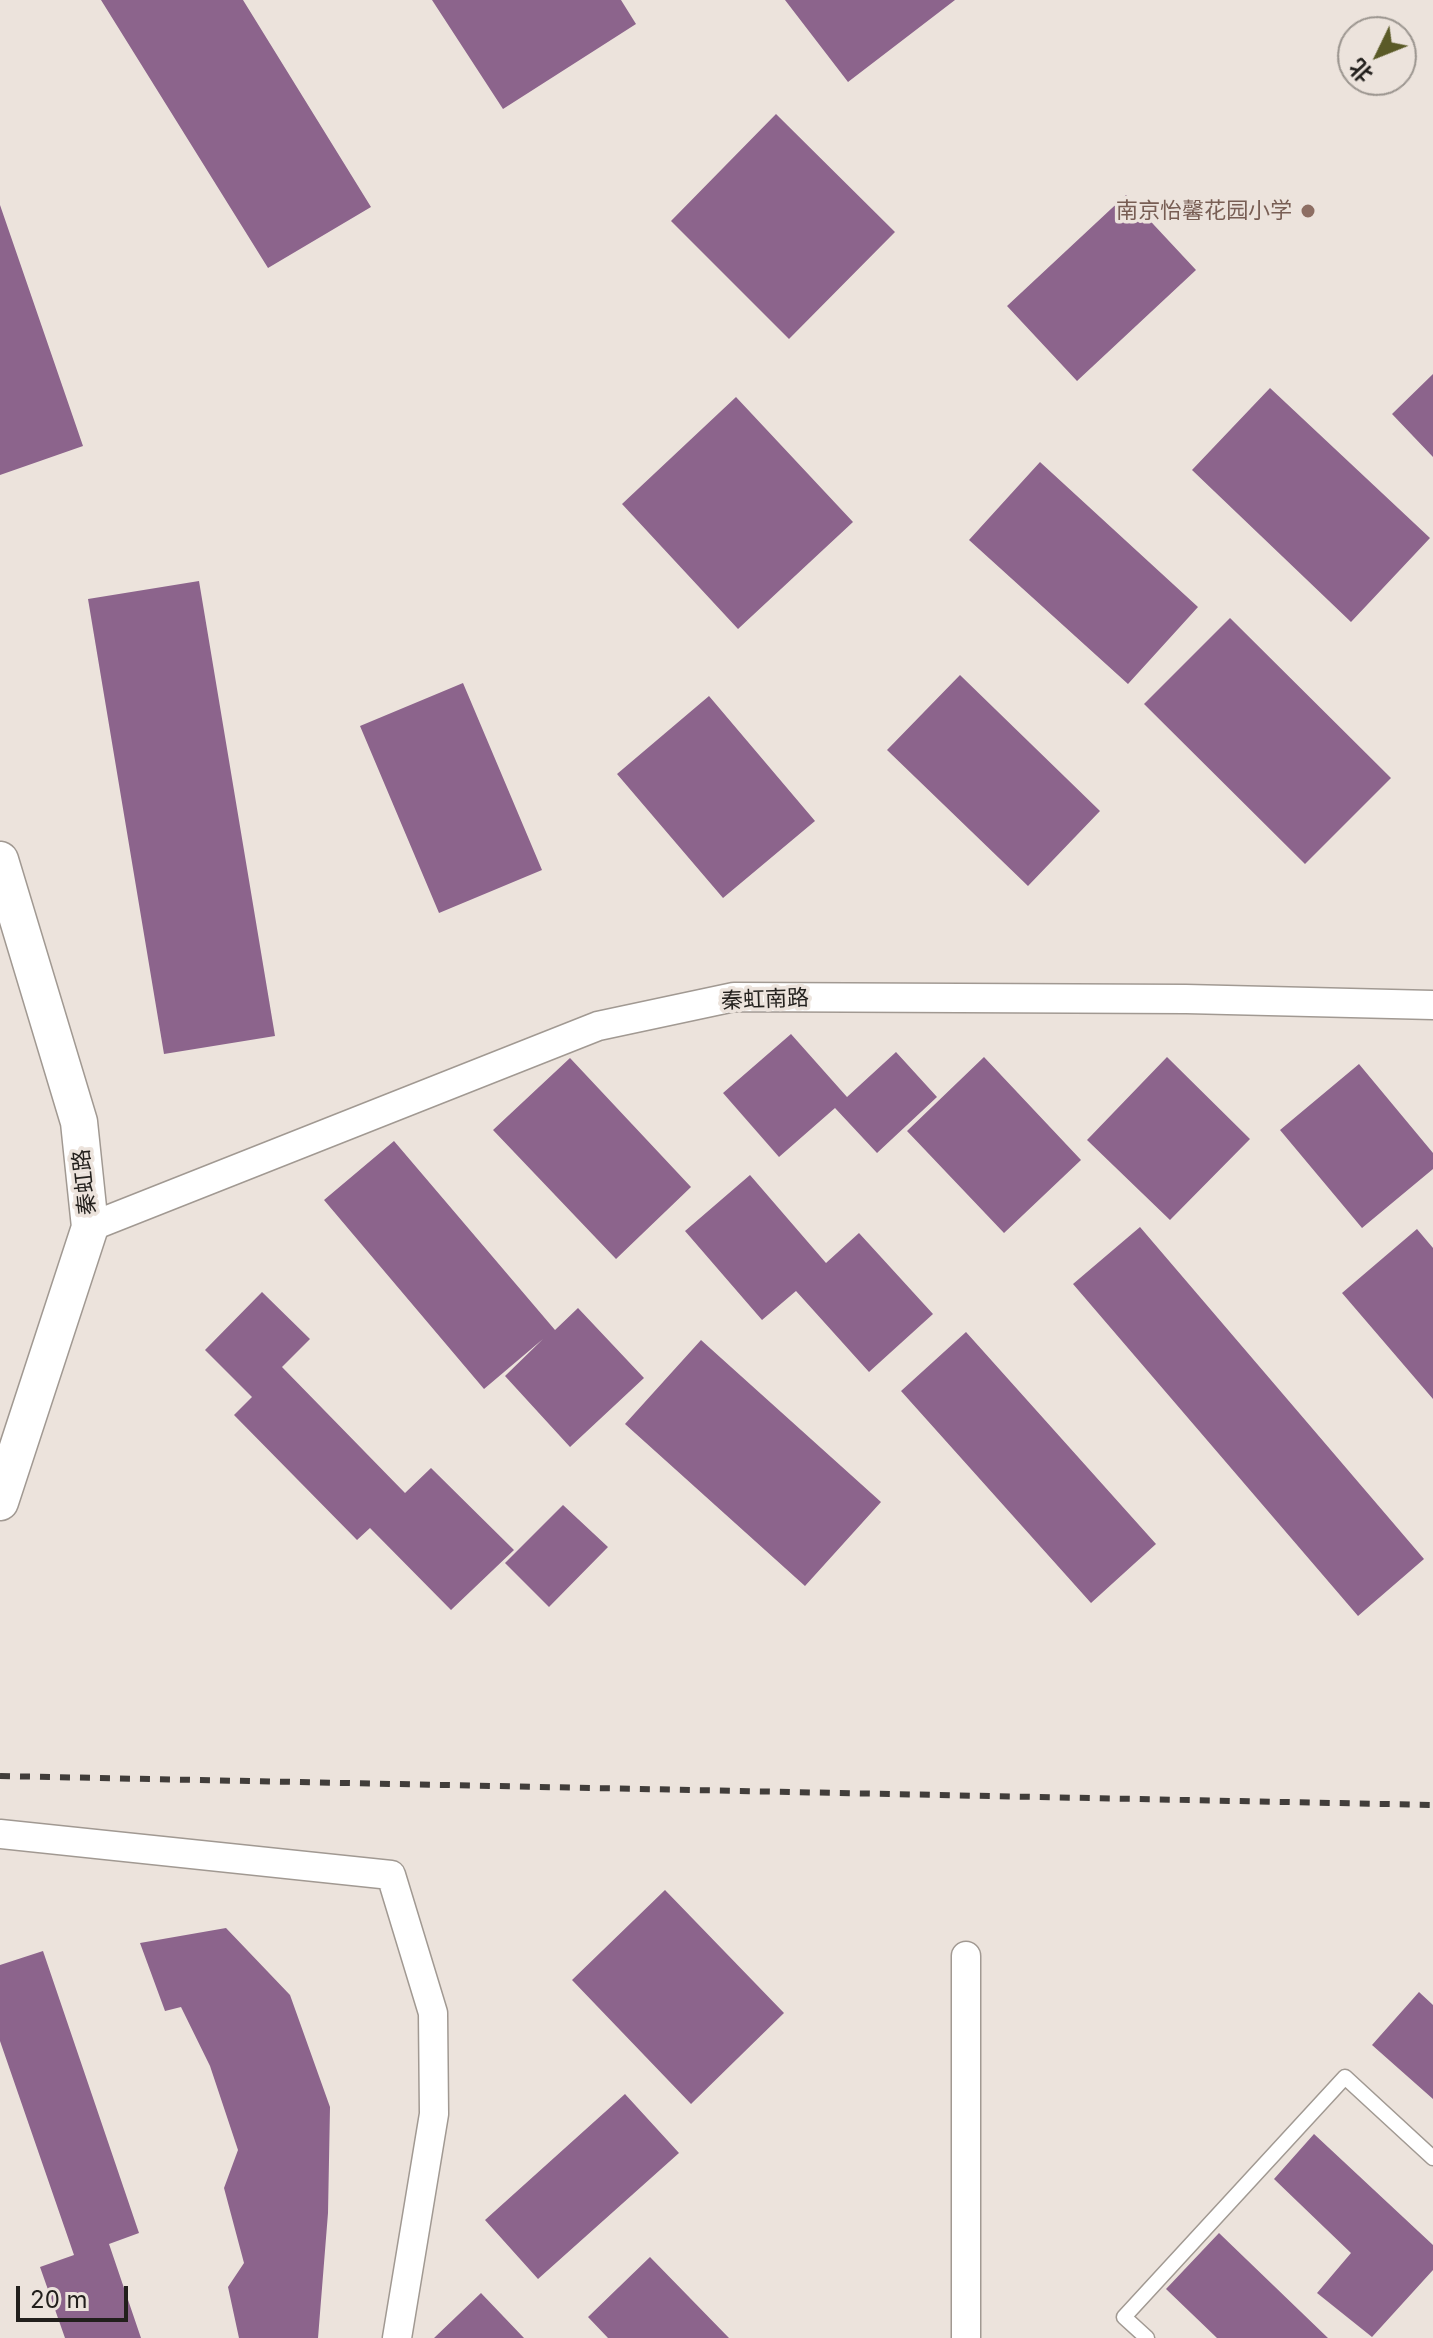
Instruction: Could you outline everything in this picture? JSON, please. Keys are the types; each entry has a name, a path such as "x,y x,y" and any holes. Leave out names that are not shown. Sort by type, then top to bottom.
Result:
{"street":[{"name":"秦虹路","path":"0,860 79,1122 90,1227 0,1502"},
{"name":"秦虹南路","path":"90,1227 598,1026 734,997 1186,999 1433,1005"},
{"path":"0,1834 391,1875 433,2013 434,2114 397,2338"},
{"path":"966,1956 966,2338"}],"lane":[{"path":"1147,2338 1124,2317 1345,2077 1433,2158"}],"building":[{"path":"101,0 243,0 371,207 268,268"},
{"path":"432,0 621,0 636,24 503,109"},
{"path":"785,0 955,0 848,82"},
{"path":"776,114 895,232 789,339 671,221"},
{"path":"1126,195 1196,270 1077,381 1007,306"},
{"path":"0,205 83,446 0,475"},
{"path":"1433,374 1433,457 1392,414"},
{"path":"1270,388 1430,538 1351,622 1192,470"},
{"path":"736,397 853,522 738,629 622,504"},
{"path":"1040,462 1198,607 1128,684 969,540"},
{"path":"199,581 275,1036 164,1054 88,599"},
{"path":"1230,618 1391,778 1305,864 1144,704"},
{"path":"960,675 1100,811 1028,886 887,750"},
{"path":"463,683 542,870 439,913 360,726"},
{"path":"709,696 815,821 723,898 617,774"},
{"path":"791,1034 847,1097 896,1052 937,1097 877,1153 835,1108 779,1157 723,1093"},
{"path":"984,1057 1081,1160 1004,1233 907,1131"},
{"path":"1167,1057 1250,1139 1170,1220 1087,1140"},
{"path":"570,1058 691,1187 616,1259 493,1130"},
{"path":"1359,1064 1433,1153 1433,1169 1362,1228 1280,1130"},
{"path":"394,1141 555,1330 578,1308 644,1378 570,1447 505,1376 543,1339 484,1389 324,1200"},
{"path":"750,1175 826,1263 859,1233 933,1314 869,1372 796,1291 762,1320 685,1231"},
{"path":"1140,1227 1424,1559 1358,1616 1073,1284"},
{"path":"1417,1229 1433,1248 1433,1399 1342,1293"},
{"path":"262,1292 310,1339 282,1367 405,1493 431,1468 514,1550 451,1610 370,1528 357,1540 234,1415 252,1397 205,1350"},
{"path":"966,1332 1156,1544 1091,1603 901,1391"},
{"path":"701,1340 881,1502 805,1586 625,1424"},
{"path":"563,1505 608,1547 549,1607 505,1563"},
{"path":"665,1890 784,2013 691,2104 572,1980"},
{"path":"226,1928 290,1995 330,2107 328,2213 318,2338 239,2338 228,2287 244,2263 224,2188 238,2150 210,2066 181,2007 165,2011 140,1943"},
{"path":"43,1951 139,2233 109,2244 141,2338 65,2338 40,2267 74,2255 0,2041 0,1965"},
{"path":"1419,1992 1433,2005 1433,2099 1372,2045"},
{"path":"625,2094 679,2153 538,2279 485,2220"},
{"path":"1314,2134 1433,2245 1433,2270 1372,2337 1317,2293 1351,2253 1274,2179"},
{"path":"1219,2233 1328,2338 1217,2338 1166,2289"},
{"path":"650,2257 729,2338 608,2338 588,2317"},
{"path":"481,2293 524,2338 434,2338"}],"railway":[{"path":"0,1776 1433,1805"}],"place":[{"name":"南京怡馨花园小学","path":"1308,211"}]}
